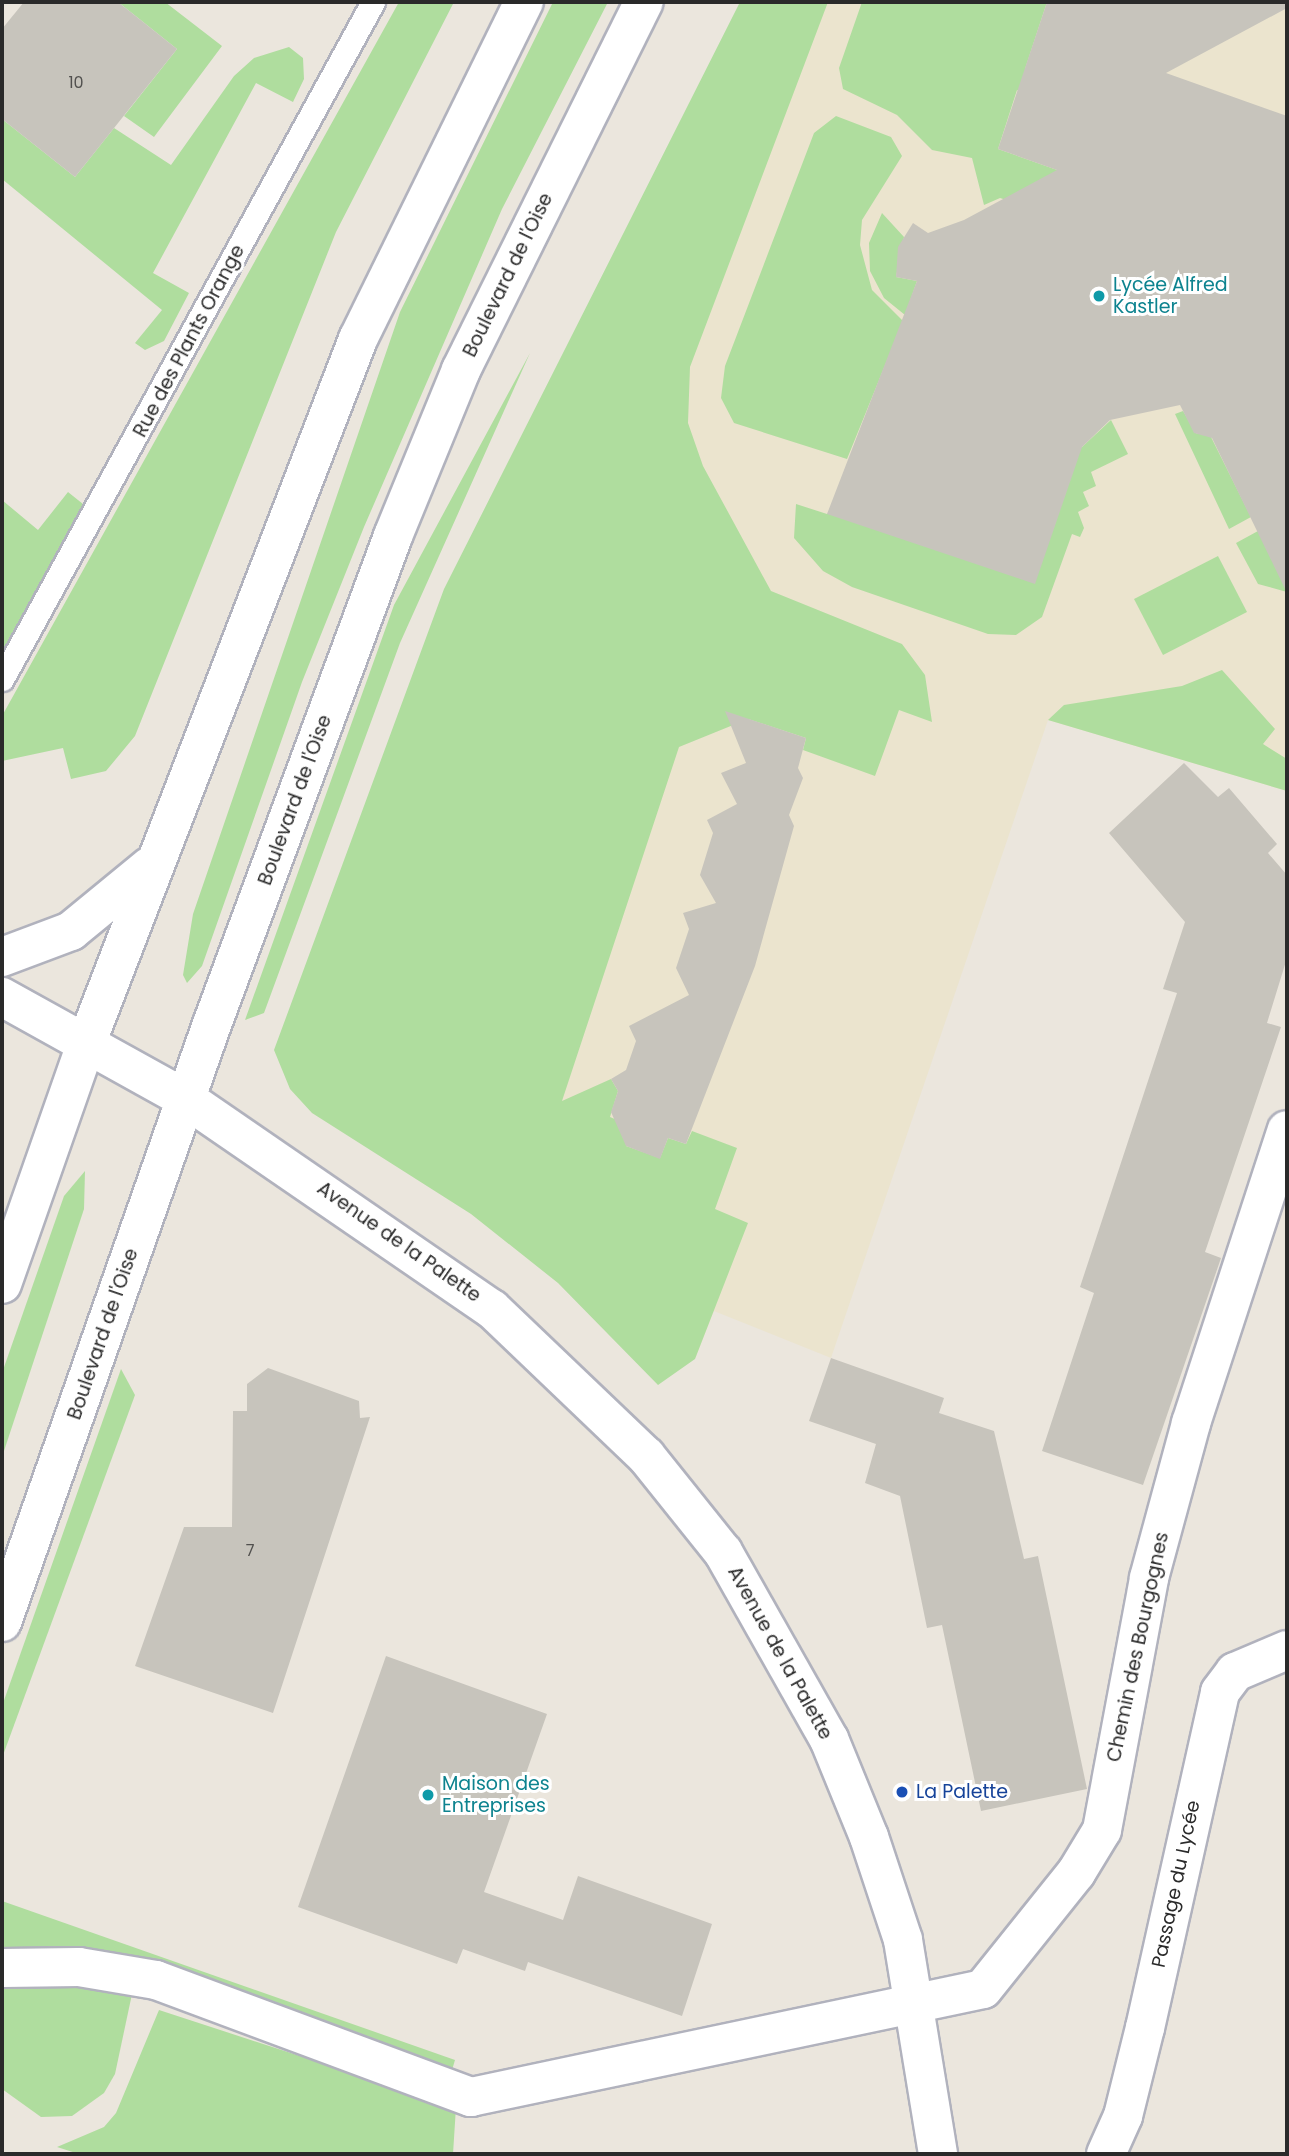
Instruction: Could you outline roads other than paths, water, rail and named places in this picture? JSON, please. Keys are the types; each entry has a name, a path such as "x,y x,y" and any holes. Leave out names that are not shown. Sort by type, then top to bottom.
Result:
{"street":[{"path":"2,1284 86,1044 358,339 524,2"},
{"name":"Boulevard de l'Oise","path":"2,1622 187,1099 393,536 461,370 644,2"},
{"path":"2,957 71,931 159,857"},
{"name":"Avenue de la Palette","path":"2,997 187,1099 492,1308 581,1388 661,1474 723,1552 829,1739 869,1838 917,2005 938,2154"},
{"name":"Chemin des Bourgognes","path":"2,1968 79,1967 156,1980 471,2097 917,2005 991,1984 1102,1830 1149,1578 1195,1410 1287,1130"},
{"name":"Passage du Lycée","path":"1106,2154 1136,2066 1220,1692 1235,1672 1287,1650"}],"lane":[{"name":"Rue des Plants Orange","path":"2,679 373,2"}],"place":[{"name":"Lycée Alfred Kastler","path":"1099,296"},
{"name":"La Palette","path":"902,1792"},
{"name":"Maison des Entreprises","path":"428,1795"}]}
